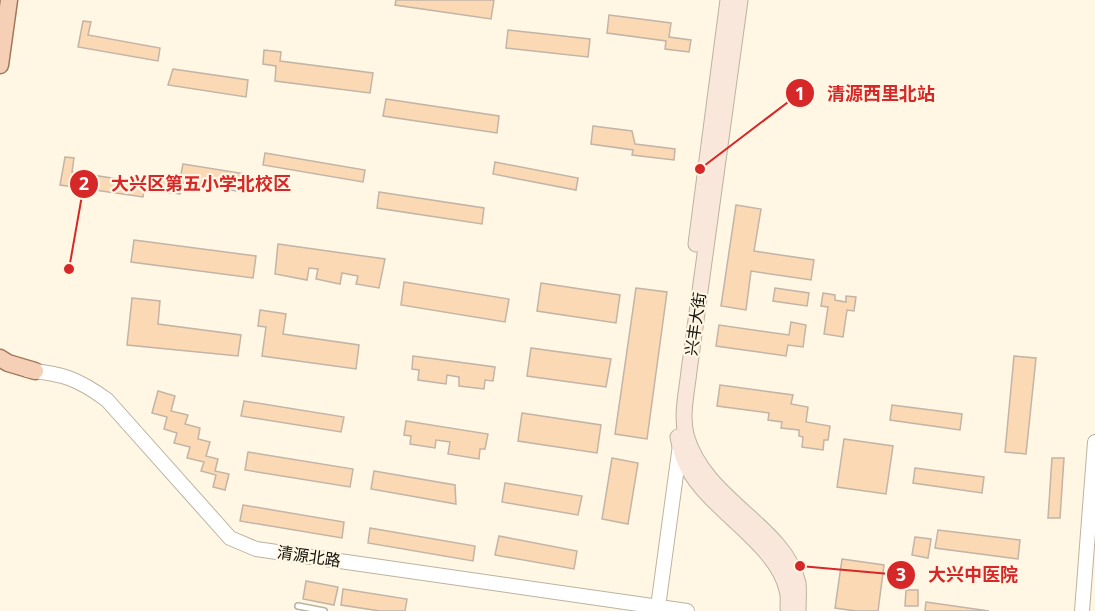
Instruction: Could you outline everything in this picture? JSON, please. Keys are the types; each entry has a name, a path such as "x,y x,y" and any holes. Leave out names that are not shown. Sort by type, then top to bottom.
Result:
{"main road":[{"path":"0,65 9,0"},
{"name":"兴丰大街","path":"728,0 675,405 675,427 687,467 699,485 766,552 782,575 788,590 788,611"},
{"name":"兴丰大街","path":"740,0 684,414 686,433 700,466 719,490 778,546 791,567 798,584 798,611"},
{"path":"1,365 9,363 35,371"}],"street":[{"name":"清源北路","path":"35,371 63,375 85,383 107,400 230,538 256,549 687,611"},
{"path":"1082,608 1095,442"},
{"path":"658,607 680,445"}],"lane":[{"path":"298,606 324,611"}],"building":[{"path":"396,0 494,0 491,19 395,5"},
{"path":"609,15 671,23 669,37 691,40 689,52 665,49 666,41 607,33"},
{"path":"83,21 91,22 88,35 160,48 158,61 78,47"},
{"path":"508,30 590,39 588,57 506,48"},
{"path":"264,50 281,52 280,61 373,73 370,93 275,81 276,66 263,64"},
{"path":"173,69 248,80 246,97 168,85"},
{"path":"386,99 499,116 497,133 383,116"},
{"path":"593,126 632,131 635,144 675,149 674,160 632,155 633,150 591,144"},
{"path":"265,153 365,170 363,182 263,165"},
{"path":"65,157 74,158 72,172 145,183 143,197 60,185"},
{"path":"495,162 578,178 576,190 493,174"},
{"path":"183,164 246,174 243,192 182,183 180,194 154,191 157,176 180,179"},
{"path":"379,192 484,208 482,224 377,208"},
{"path":"736,205 761,209 754,251 814,260 811,280 751,271 746,310 721,306"},
{"path":"134,240 256,256 253,278 131,262"},
{"path":"278,244 385,259 379,288 356,284 358,276 342,273 340,284 316,279 318,269 309,268 307,280 275,274"},
{"path":"404,282 509,299 505,322 401,305"},
{"path":"541,283 620,295 616,323 537,311"},
{"path":"636,288 667,292 647,439 615,434"},
{"path":"775,288 809,293 807,306 773,301"},
{"path":"823,293 835,295 835,300 846,302 846,296 856,297 854,311 847,310 843,337 824,334 828,307 821,306"},
{"path":"132,298 160,301 158,324 241,335 238,356 127,345"},
{"path":"260,310 286,314 283,334 359,345 356,369 262,356 266,327 258,326"},
{"path":"791,322 806,325 803,347 788,345 786,356 716,346 719,325 789,335"},
{"path":"531,348 611,359 606,387 527,376"},
{"path":"413,356 495,367 493,381 485,380 484,389 459,386 459,377 447,375 446,384 418,380 419,370 412,369"},
{"path":"1014,356 1036,358 1026,454 1005,452"},
{"path":"720,385 793,395 791,404 808,407 806,422 830,426 828,440 824,440 823,450 802,447 803,437 799,436 799,430 781,428 782,422 768,420 769,413 717,406"},
{"path":"158,391 175,396 171,411 188,415 185,424 200,428 198,439 210,442 206,456 218,459 215,471 229,474 225,490 213,487 216,475 201,471 204,462 187,458 190,447 174,443 177,433 164,429 167,417 152,413"},
{"path":"244,401 344,417 341,432 241,416"},
{"path":"892,405 962,414 960,430 890,420"},
{"path":"522,413 601,425 597,453 518,441"},
{"path":"406,421 488,434 485,449 480,449 479,459 448,454 450,442 436,440 435,448 410,444 411,436 404,435"},
{"path":"844,439 893,446 886,494 837,487"},
{"path":"248,452 353,469 350,487 245,470"},
{"path":"612,458 638,463 628,524 602,519"},
{"path":"1052,458 1064,458 1060,518 1048,518"},
{"path":"915,468 984,477 982,493 913,483"},
{"path":"374,471 455,485 456,504 371,489"},
{"path":"505,483 582,496 578,515 502,502"},
{"path":"243,505 344,522 342,538 240,521"},
{"path":"370,528 475,546 473,561 368,543"},
{"path":"938,530 1020,540 1018,559 935,548"},
{"path":"499,536 577,551 574,569 495,555"},
{"path":"915,537 931,539 928,558 912,555"},
{"path":"842,559 884,565 878,611 835,608"},
{"path":"306,581 338,587 334,605 303,599"},
{"path":"343,589 407,599 405,611 380,611 341,605"},
{"path":"906,590 918,590 918,606 905,606"},
{"path":"926,602 989,611 925,611"}],"place":[{"name":"清源西里北站","path":"700,169"},
{"name":"大兴区第五小学北校区","path":"69,269"},
{"name":"大兴中医院","path":"800,566"}]}
